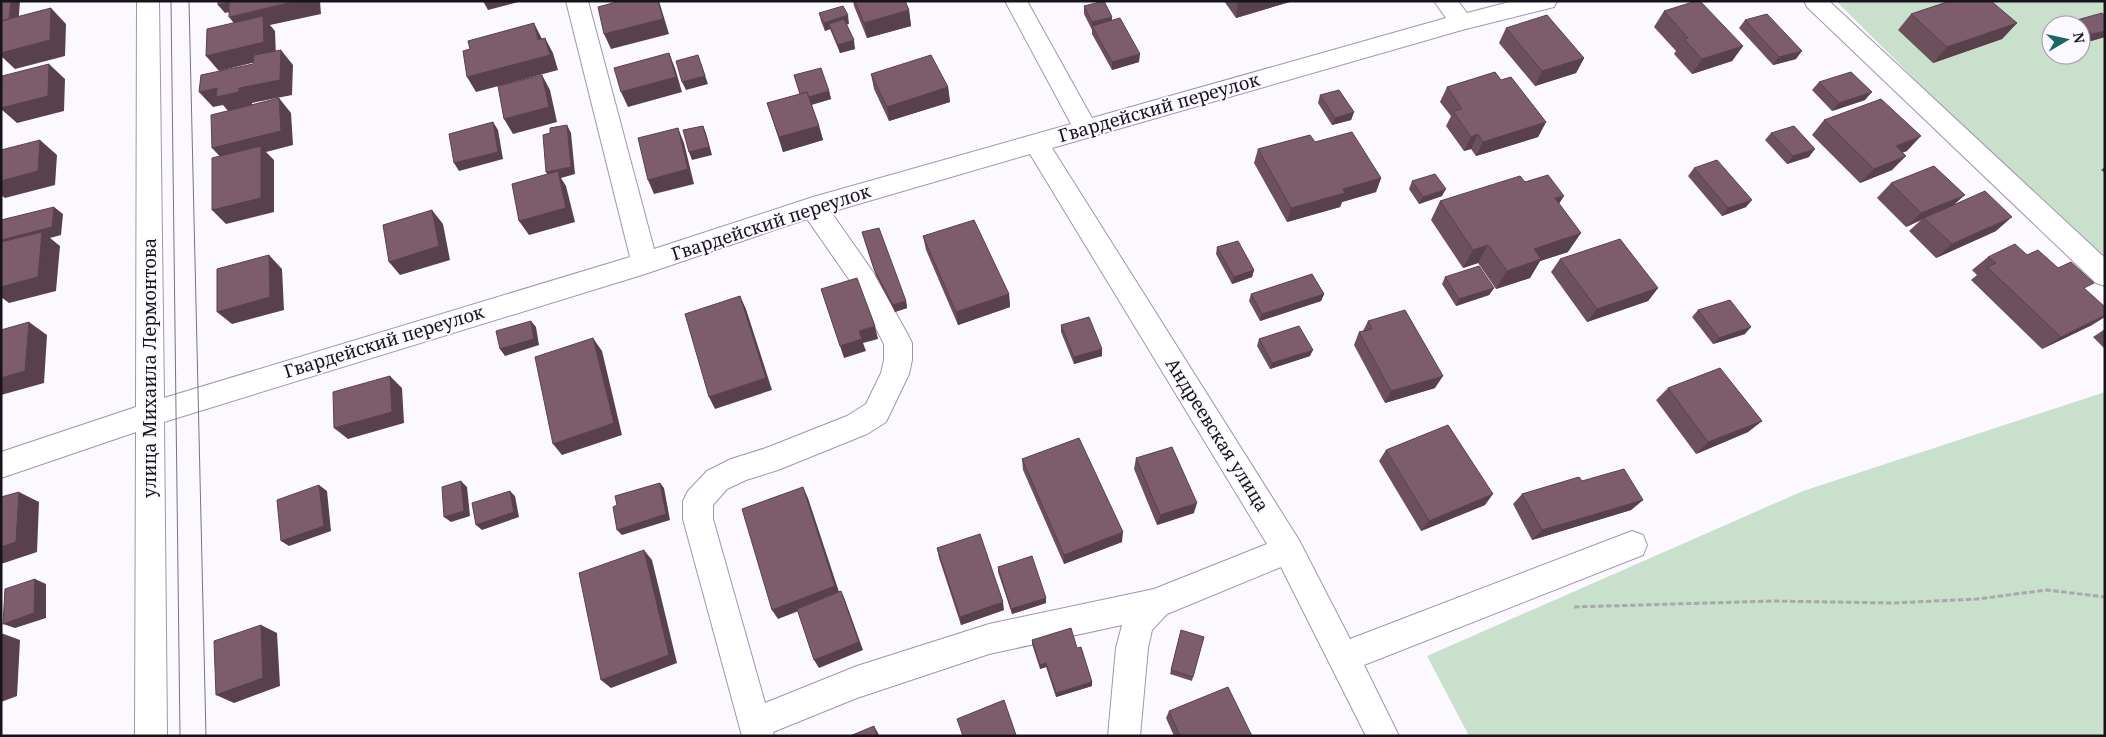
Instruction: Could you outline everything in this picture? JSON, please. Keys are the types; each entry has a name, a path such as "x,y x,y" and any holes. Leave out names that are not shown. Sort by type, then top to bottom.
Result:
{"street":[{"name":"улица Михаила Лермонтова","path":"148,1 151,736"},
{"path":"577,1 645,263"},
{"path":"1016,1 1086,129"},
{"path":"1445,1 1462,22"},
{"name":"Гвардейский переулок","path":"1,465 151,413 645,263 813,207 1462,22 1546,1"},
{"path":"1815,1 2105,275"},
{"name":"Андреевская улица","path":"1036,143 1288,550 1383,736"},
{"path":"813,207 864,280 898,343 898,360 888,391 876,413 857,425 768,461 741,468 717,480 698,501 698,519 756,729 857,682 989,639 1156,603 1288,550"},
{"path":"1343,658 1632,545"},
{"path":"1124,736 1132,648 1138,622 1156,603"}],"path":[{"path":"1564,607 1773,600 1892,603 1977,599 2047,590 2105,597"}],"green space":[{"path":"1836,1 2102,1 2105,3 2105,268"},
{"path":"2105,392 2105,736 1469,736 1427,656 1803,491"}],"building":[{"path":"1,1 11,1 9,19 1,21"},
{"path":"218,1 229,1 229,2 218,5"},
{"path":"229,1 296,1 229,17"},
{"path":"620,1 658,1 663,19 604,34 598,7"},
{"path":"855,1 905,1 909,10 864,23"},
{"path":"1104,1 1112,17 1092,22 1084,6"},
{"path":"1700,1 1743,46 1702,59 1684,39 1688,38 1664,11"},
{"path":"1950,1 1991,1 2017,23 1947,47 1911,14"},
{"path":"843,6 848,15 824,23 819,13"},
{"path":"51,8 50,40 1,53 1,21"},
{"path":"2102,13 2105,16 2105,31 2091,33 2091,16"},
{"path":"1767,14 1802,51 1779,57 1745,20"},
{"path":"1547,15 1584,58 1542,71 1506,28"},
{"path":"263,16 264,42 206,56 207,29"},
{"path":"1120,18 1140,54 1112,62 1092,26"},
{"path":"844,19 854,40 838,45 829,24"},
{"path":"534,23 538,40 545,38 550,55 467,77 463,51 470,49 468,41"},
{"path":"281,50 280,80 239,88 239,92 216,97 217,88 199,92 201,75 253,64 254,55"},
{"path":"669,53 676,77 621,92 614,68"},
{"path":"698,55 705,76 682,82 676,61"},
{"path":"931,55 948,87 887,107 871,74"},
{"path":"49,64 48,96 1,108 2,76"},
{"path":"821,68 829,91 809,97 807,92 800,94 794,75"},
{"path":"1495,72 1501,80 1511,77 1546,122 1483,142 1478,134 1471,137 1453,111 1462,109 1447,87"},
{"path":"1851,72 1872,92 1839,103 1819,82"},
{"path":"542,75 549,107 504,119 498,86"},
{"path":"1339,90 1354,112 1335,118 1320,95"},
{"path":"807,92 819,126 779,137 767,103"},
{"path":"279,98 281,131 212,148 211,115"},
{"path":"1881,99 1921,136 1896,146 1906,156 1874,169 1824,120"},
{"path":"493,122 498,152 454,163 449,134"},
{"path":"567,125 571,167 546,172 543,135 550,133 550,128"},
{"path":"703,126 709,147 689,152 683,130"},
{"path":"1794,126 1815,149 1793,156 1771,133"},
{"path":"678,128 688,169 648,180 638,138"},
{"path":"1352,132 1381,178 1343,189 1345,193 1291,208 1258,149 1310,135 1315,142"},
{"path":"40,140 38,171 1,181 1,150"},
{"path":"261,146 261,198 212,210 212,158"},
{"path":"1717,160 1752,200 1728,208 1694,168"},
{"path":"1934,166 1965,195 1921,213 1891,183"},
{"path":"558,171 566,208 519,221 512,184"},
{"path":"1435,174 1446,189 1423,197 1412,181"},
{"path":"1548,175 1564,196 1555,198 1581,233 1534,249 1541,259 1507,271 1488,245 1473,250 1440,201 1520,176 1525,182"},
{"path":"1985,191 2012,217 1952,244 1924,218"},
{"path":"54,207 52,227 1,240 1,220"},
{"path":"432,210 439,246 389,262 383,225"},
{"path":"974,220 1009,294 956,312 923,236"},
{"path":"879,228 906,301 893,305 874,269 862,232"},
{"path":"42,232 38,277 1,287 1,242"},
{"path":"1620,239 1658,288 1597,309 1560,259"},
{"path":"1238,241 1254,270 1234,277 1217,247"},
{"path":"2015,244 2027,255 2038,250 2058,268 2071,262 2094,283 2084,288 2105,307 2105,315 2061,337 1987,267 1996,263 1988,257"},
{"path":"269,255 270,297 217,312 217,269"},
{"path":"1479,266 1494,288 1459,299 1445,277"},
{"path":"1312,274 1324,294 1262,314 1251,294"},
{"path":"857,278 875,326 859,331 862,339 840,346 821,289"},
{"path":"740,296 766,378 709,397 685,314"},
{"path":"1730,300 1751,327 1719,338 1698,310"},
{"path":"1405,310 1443,376 1391,391 1359,332 1372,329 1368,321"},
{"path":"1089,317 1102,349 1074,357 1061,325"},
{"path":"531,321 534,339 500,349 496,331"},
{"path":"29,322 25,371 1,378 1,330"},
{"path":"1299,326 1313,350 1272,363 1259,339"},
{"path":"593,338 614,423 553,444 535,357"},
{"path":"1720,368 1762,421 1708,442 1668,388"},
{"path":"390,376 392,412 334,428 333,392"},
{"path":"1448,425 1493,494 1429,521 1386,450"},
{"path":"1079,438 1123,532 1064,555 1022,459"},
{"path":"1172,447 1197,503 1160,515 1136,458"},
{"path":"1624,469 1643,500 1542,530 1522,494 1579,477 1582,481"},
{"path":"461,481 464,511 444,517 442,487"},
{"path":"660,483 666,514 617,530 613,507 617,505 615,496"},
{"path":"319,485 324,526 281,541 277,500"},
{"path":"803,487 835,586 772,610 742,509"},
{"path":"510,491 514,512 476,525 472,503"},
{"path":"19,492 16,542 1,547 1,497"},
{"path":"980,534 1003,602 960,617 937,548"},
{"path":"644,550 669,655 601,680 579,573"},
{"path":"1032,556 1046,598 1011,609 998,567"},
{"path":"35,579 34,613 3,624 5,589"},
{"path":"841,591 859,642 814,660 797,609"},
{"path":"261,625 263,678 216,695 214,641"},
{"path":"1071,628 1077,648 1081,647 1092,682 1056,693 1046,663 1040,665 1032,640"},
{"path":"1181,630 1204,637 1193,677 1171,670"},
{"path":"1228,687 1252,736 1180,736 1169,711"},
{"path":"1004,700 1016,735 963,736 957,719"},
{"path":"874,726 877,736 850,736"}],"tram line":[{"path":"171,1 180,736"},
{"path":"189,1 206,736"}]}
